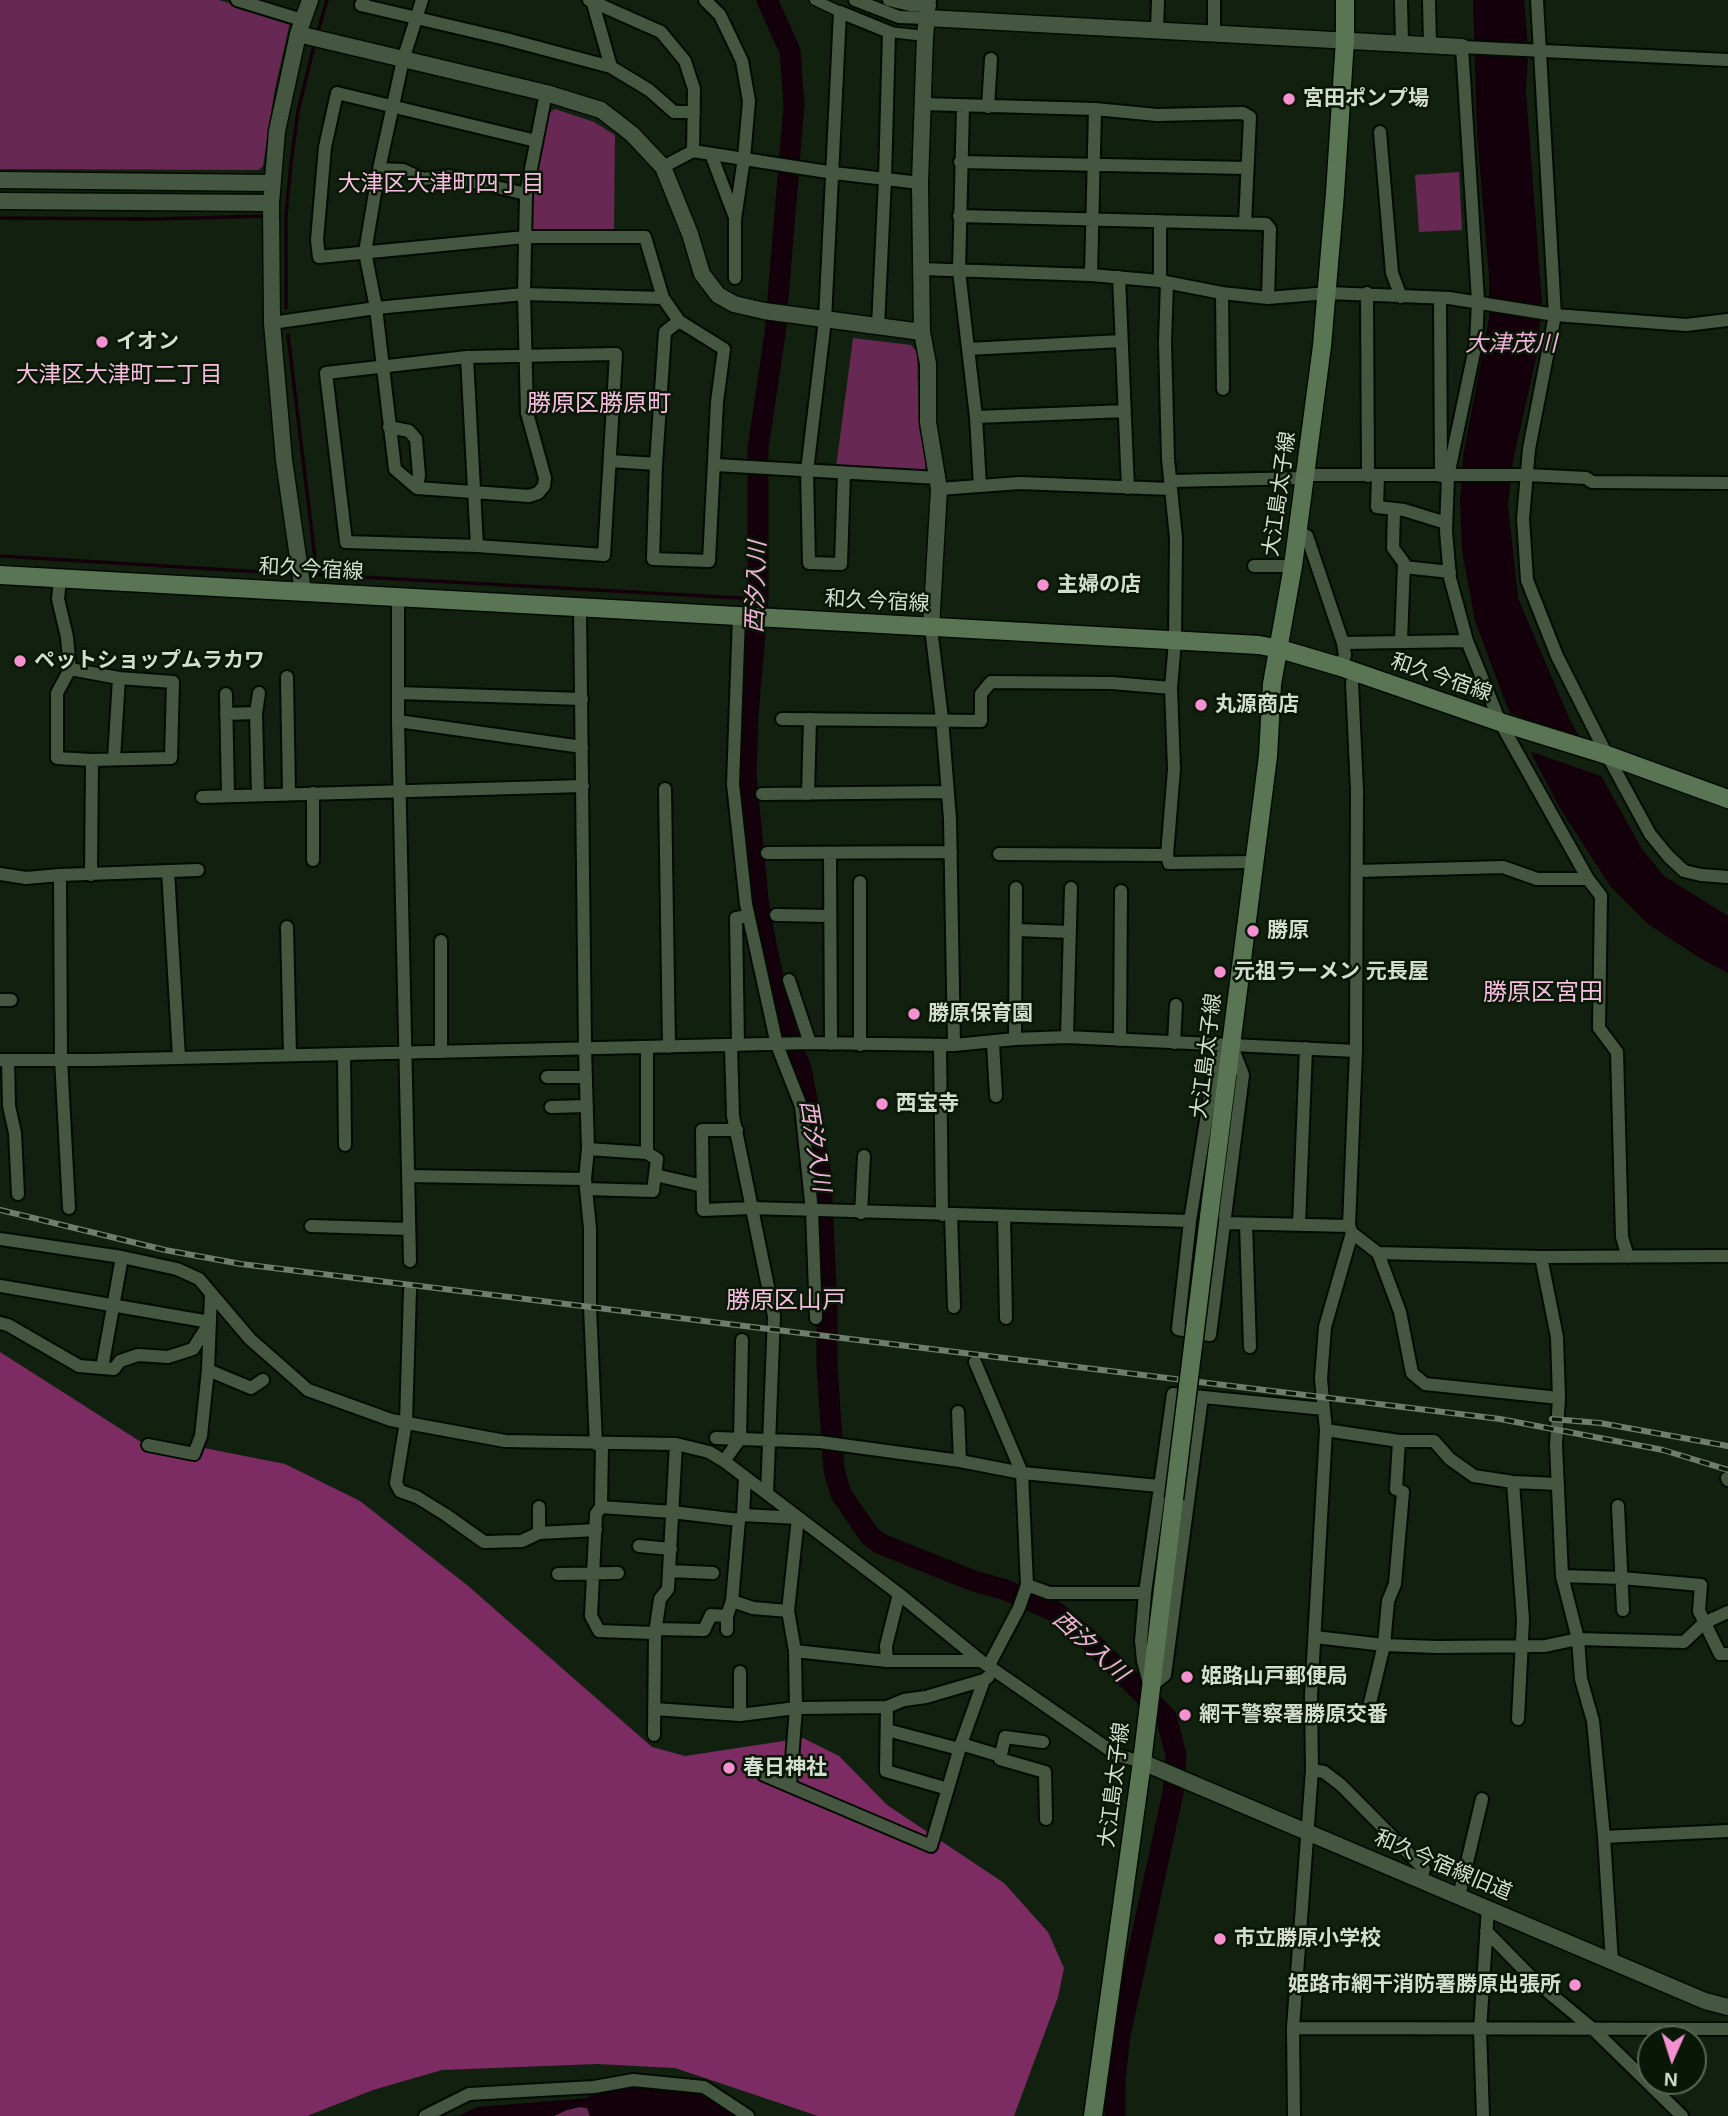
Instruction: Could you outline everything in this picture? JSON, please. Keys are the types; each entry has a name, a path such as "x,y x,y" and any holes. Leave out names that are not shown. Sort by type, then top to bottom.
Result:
{"main road":[{"name":"大江島太子線","path":"1093,2116 1142,1762 1174,1499 1217,1220 1231,1044 1268,756 1272,684 1306,476 1328,293 1345,40 1345,0"},
{"name":"和久今宿線","path":"0,575 1175,640 1279,649 1607,755 1728,799"}],"street":[{"path":"237,0 263,4 300,27 403,60 546,93 582,103 611,117 639,140 663,167 690,234 698,264 709,285 718,295 734,304 764,311 922,332"},
{"path":"303,592 284,460 271,323 271,203 277,131 300,27 310,0"},
{"path":"363,0 361,5 611,67 649,90 674,112 694,112"},
{"path":"422,0 403,60 379,169 365,252 376,308 395,469 417,488 529,496 538,493 544,486 545,478 527,413 524,294 526,194 546,93"},
{"path":"591,0 611,67"},
{"path":"591,0 661,32 685,61 694,89 693,151"},
{"path":"705,0 720,15 742,61 749,101 735,219 735,278"},
{"path":"815,0 888,32 925,36"},
{"path":"855,0 899,17 929,8"},
{"path":"889,0 929,8 1157,30 1728,60"},
{"path":"1157,30 1158,0"},
{"path":"1214,0 1214,33"},
{"path":"1401,0 1402,43"},
{"path":"1429,0 1430,45"},
{"path":"1537,0 1555,315 1529,449 1522,519 1527,580 1556,656 1650,834 1684,871 1701,876 1728,877"},
{"path":"929,8 922,104 920,269 922,332 928,363 928,422 938,484 931,628 948,792 954,1045"},
{"path":"840,12 825,320 807,471 809,563 841,564 844,474"},
{"path":"878,327 888,32"},
{"path":"1444,476 1476,343 1478,301 1462,47"},
{"path":"988,107 991,60"},
{"path":"536,141 337,93 325,147 317,240 319,257 525,237 645,237 663,298 679,321 724,349 717,402 716,466 709,561 653,559 665,332 679,321"},
{"path":"922,104 1127,110 1157,115 1243,113 1250,117 1245,223"},
{"path":"962,106 959,271 976,417 980,486"},
{"path":"1091,275 1095,109"},
{"path":"1380,132 1392,273 1401,297"},
{"path":"663,167 693,151 834,173 920,183"},
{"path":"711,154 735,219"},
{"path":"960,162 1247,168"},
{"path":"379,169 403,170 423,179 449,176 526,194"},
{"path":"0,180 272,183"},
{"path":"0,201 271,203"},
{"path":"959,216 1266,224 1270,229 1268,298"},
{"path":"1160,221 1170,485 1176,538 1175,640 1171,688 1174,769 1167,855 1169,863 1254,862"},
{"path":"920,269 1119,277 1268,298 1367,293 1440,298 1478,301 1555,315 1686,325 1728,320"},
{"path":"1119,277 1128,488"},
{"path":"1222,293 1223,389"},
{"path":"1367,293 1373,476 1377,508 1394,509 1446,523"},
{"path":"271,323 376,308 524,294 663,298"},
{"path":"1440,298 1446,523 1450,572 1467,640 1500,722 1588,879 1601,896 1600,1028 1617,1052 1622,1237 1628,1257"},
{"path":"968,349 1121,341"},
{"path":"616,354 604,555 346,542 326,373 467,357 525,356 616,354"},
{"path":"467,357 477,547"},
{"path":"976,417 1125,411"},
{"path":"389,427 409,431 416,439 419,475 417,488"},
{"path":"610,461 656,464"},
{"path":"716,466 980,486 1020,483 1128,488 1306,476 1528,475 1586,478 1592,482 1728,483"},
{"path":"1394,509 1393,548 1404,567 1401,642"},
{"path":"1294,2116 1293,2028 1312,1770 1311,1696 1326,1430 1321,1379 1325,1327 1350,1229 1356,1051 1357,871 1357,790 1352,683 1343,643 1307,536 1297,533"},
{"path":"1254,566 1293,566"},
{"path":"1404,567 1450,572"},
{"path":"60,579 58,598 67,637 70,669 57,693 57,758 171,758 173,682 119,678 70,669"},
{"path":"398,597 398,721 410,1261"},
{"path":"580,607 588,1149 586,1184 601,1507 597,1514 591,1616 599,1631 704,1630 711,1615 727,1616"},
{"path":"741,616 733,784 748,916 777,1045 801,1106 812,1211 816,1318"},
{"path":"1343,643 1467,640"},
{"path":"287,677 289,793"},
{"path":"114,759 119,678"},
{"path":"782,719 981,721 981,694 990,682 1112,683 1171,688"},
{"path":"258,794 256,713 259,693"},
{"path":"398,693 582,699"},
{"path":"226,694 228,796"},
{"path":"226,715 256,713"},
{"path":"808,794 810,719"},
{"path":"398,721 582,747"},
{"path":"92,760 92,875"},
{"path":"202,797 583,786"},
{"path":"666,789 668,1047"},
{"path":"762,794 948,792"},
{"path":"313,793 313,860"},
{"path":"767,853 951,852"},
{"path":"830,853 831,1044"},
{"path":"999,854 1167,855"},
{"path":"1357,871 1503,867 1537,879 1588,879"},
{"path":"0,874 26,878 198,870"},
{"path":"168,871 179,1057"},
{"path":"60,875 61,1059 69,1208"},
{"path":"860,882 860,1045"},
{"path":"1015,1039 1016,888"},
{"path":"1067,1037 1071,888"},
{"path":"1120,1040 1121,891"},
{"path":"776,915 830,916"},
{"path":"748,916 736,918 733,1116 774,1316 767,1494"},
{"path":"287,927 290,1055"},
{"path":"1017,930 1069,932"},
{"path":"441,941 441,1052"},
{"path":"789,981 810,1044"},
{"path":"1174,1043 1176,1005"},
{"path":"19,1194 15,1133 4,1060 810,1044 954,1045 1067,1037 1356,1051"},
{"path":"993,1042 996,1096"},
{"path":"1231,1044 1215,1063 1190,1221 1178,1329 1210,1335 1217,1220 1245,1224 1350,1229 1378,1253 1400,1312 1412,1373 1425,1384 1559,1398"},
{"path":"940,1045 954,1307"},
{"path":"647,1047 647,1153"},
{"path":"1299,1225 1306,1048"},
{"path":"344,1054 345,1145"},
{"path":"547,1077 586,1077"},
{"path":"551,1107 587,1106"},
{"path":"737,1130 702,1130 703,1210 751,1208 1190,1221"},
{"path":"408,1177 586,1184 653,1191 656,1159 647,1153 588,1149"},
{"path":"861,1213 864,1156"},
{"path":"655,1175 703,1186"},
{"path":"1004,1216 1006,1318"},
{"path":"1245,1224 1250,1347"},
{"path":"311,1226 410,1229"},
{"path":"0,1239 122,1257 177,1269 199,1279 250,1339 308,1390 391,1420 505,1441 676,1444 709,1452 989,1665 1117,1755 1142,1762"},
{"path":"1378,1253 1541,1257 1728,1256"},
{"path":"102,1368 122,1257"},
{"path":"1541,1257 1557,1336 1559,1398 1556,1445 1562,1576 1578,1639 1581,1679 1592,1721 1604,1837 1612,1962"},
{"path":"0,1286 210,1322"},
{"path":"411,1290 406,1422 396,1483 400,1491 417,1497 484,1542 522,1541 539,1534 596,1530"},
{"path":"148,1445 194,1454 201,1436 208,1370 211,1294"},
{"path":"0,1323 79,1366 114,1369 120,1361 138,1355 168,1357 193,1349 210,1322"},
{"path":"724,1461 740,1439 742,1340"},
{"path":"764,1775 931,1846 960,1746 989,1665 1019,1608 1027,1584 1022,1473 975,1362"},
{"path":"208,1370 251,1388 263,1380"},
{"path":"1202,1397 1165,1675 1150,1687 1141,1642 1145,1593 1173,1394 1324,1409"},
{"path":"958,1412 960,1461"},
{"path":"1326,1430 1399,1441 1434,1441 1450,1459 1474,1476 1513,1482 1558,1484"},
{"path":"716,1438 820,1442 960,1461 1022,1473 1159,1486"},
{"path":"1369,1707 1384,1645 1388,1601 1395,1584 1403,1492 1396,1489 1399,1441"},
{"path":"654,1735 655,1631 660,1599 668,1590 676,1444"},
{"path":"727,1630 745,1478"},
{"path":"1513,1482 1522,1647 1518,1719"},
{"path":"1618,1506 1623,1610"},
{"path":"539,1507 539,1534"},
{"path":"601,1507 741,1517 798,1518"},
{"path":"790,1786 796,1707 795,1651 788,1611 798,1518"},
{"path":"639,1546 671,1549"},
{"path":"669,1571 713,1573"},
{"path":"558,1574 618,1573"},
{"path":"1562,1576 1701,1585 1699,1611 1720,1654 1728,1654"},
{"path":"1027,1584 1049,1593 1145,1593"},
{"path":"887,1661 886,1646 899,1594"},
{"path":"732,1601 753,1608 788,1611"},
{"path":"1315,1637 1384,1645 1522,1647 1545,1646 1578,1639 1684,1642 1704,1623 1728,1612"},
{"path":"1141,1642 1158,1620 1170,1644"},
{"path":"795,1651 887,1661 989,1665"},
{"path":"740,1672 740,1715"},
{"path":"654,1709 740,1715 796,1707 887,1707 904,1700 926,1697 984,1680"},
{"path":"887,1707 886,1771 948,1789"},
{"path":"887,1730 1001,1756"},
{"path":"1043,1742 1005,1737 1000,1759 1045,1772 1046,1819"},
{"name":"和久今宿線旧道","path":"1142,1762 1705,2001 1728,2007"},
{"path":"1312,1770 1325,1772 1341,1785 1424,1869 1421,1880"},
{"path":"1459,1896 1482,1799"},
{"path":"1604,1837 1728,1831"},
{"path":"1483,2116 1480,2030 1488,1908"},
{"path":"1486,1931 1535,1981 1594,2031 1682,2116"},
{"path":"1293,2028 1594,2031 1728,2029"},
{"path":"425,2116 469,2094 594,2087 633,2080 704,2087 748,2116"}],"shaded area":[{"path":"0,0 219,0 290,22 274,93 263,166 259,170 0,169"},
{"path":"555,109 594,122 615,135 614,233 535,233 530,227 540,142 547,114"},
{"path":"1459,172 1462,230 1419,232 1415,175"},
{"path":"853,338 911,345 917,352 919,427 927,466 921,472 836,468"},
{"path":"0,1352 141,1442 199,1447 285,1464 360,1501 467,1585 652,1747 685,1756 803,1738 839,1756 887,1805 1004,1883 1048,1932 1064,1968 1058,1997 1014,2116 818,2116 675,2068 597,2064 442,2070 373,2090 307,2116 0,2116"},
{"path":"587,2108 590,2116 554,2116 567,2110"}],"water":[{"name":"大津茂川","path":"1473,0 1524,0 1526,20 1526,91 1542,303 1537,354 1513,461 1508,504 1518,598 1570,720 1642,849 1664,876 1728,916 1728,973 1648,924 1611,887 1559,807 1506,704 1475,621 1462,551 1460,500 1463,456 1489,319 1489,277 1477,134"},
{"path":"634,2085 704,2091 743,2116 590,2116 587,2108 580,2107 554,2116 458,2116 477,2107 588,2098 591,2091"}],"pier":[{"path":"1506,712 1583,738 1604,777 1526,750"}],"waterway":[{"path":"317,35 327,0"},
{"name":"西汐入川","path":"767,0 790,51 794,105 775,334 758,448 758,599 748,714 746,775 758,899 768,955 786,1032 801,1068 821,1174 827,1366 834,1470 841,1494 870,1536 881,1544 971,1580 1006,1590 1056,1612 1086,1637 1166,1717 1176,1755 1173,1793 1120,2035 1115,2079 1115,2116"},
{"path":"286,308 286,215 291,163 298,111 315,42"},
{"path":"0,218 154,219 267,216"},
{"path":"288,335 317,575"},
{"path":"0,556 295,574"},
{"path":"306,574 758,599"}],"railway":[{"path":"0,1210 165,1250 241,1264 1500,1419 1663,1450 1728,1470"},
{"path":"1552,1419 1600,1423 1728,1446"}],"place":[{"name":"宮田ポンプ場","path":"1289,99"},
{"name":"イオン","path":"102,342"},
{"name":"主婦の店","path":"1043,585"},
{"name":"ペットショップムラカワ","path":"20,661"},
{"name":"丸源商店","path":"1201,705"},
{"name":"勝原","path":"1253,931"},
{"name":"元祖ラーメン 元長屋","path":"1220,972"},
{"name":"勝原保育園","path":"914,1014"},
{"name":"西宝寺","path":"882,1104"},
{"name":"姫路山戸郵便局","path":"1187,1677"},
{"name":"網干警察署勝原交番","path":"1185,1715"},
{"name":"春日神社","path":"729,1768"},
{"name":"市立勝原小学校","path":"1220,1939"},
{"name":"姫路市網干消防署勝原出張所","path":"1575,1985"}],"district":[{"name":"大津区大津町四丁目","path":"441,185"},
{"name":"大津区大津町二丁目","path":"119,376"},
{"name":"勝原区勝原町","path":"599,404"},
{"name":"勝原区宮田","path":"1543,993"},
{"name":"勝原区山戸","path":"786,1301"}]}
